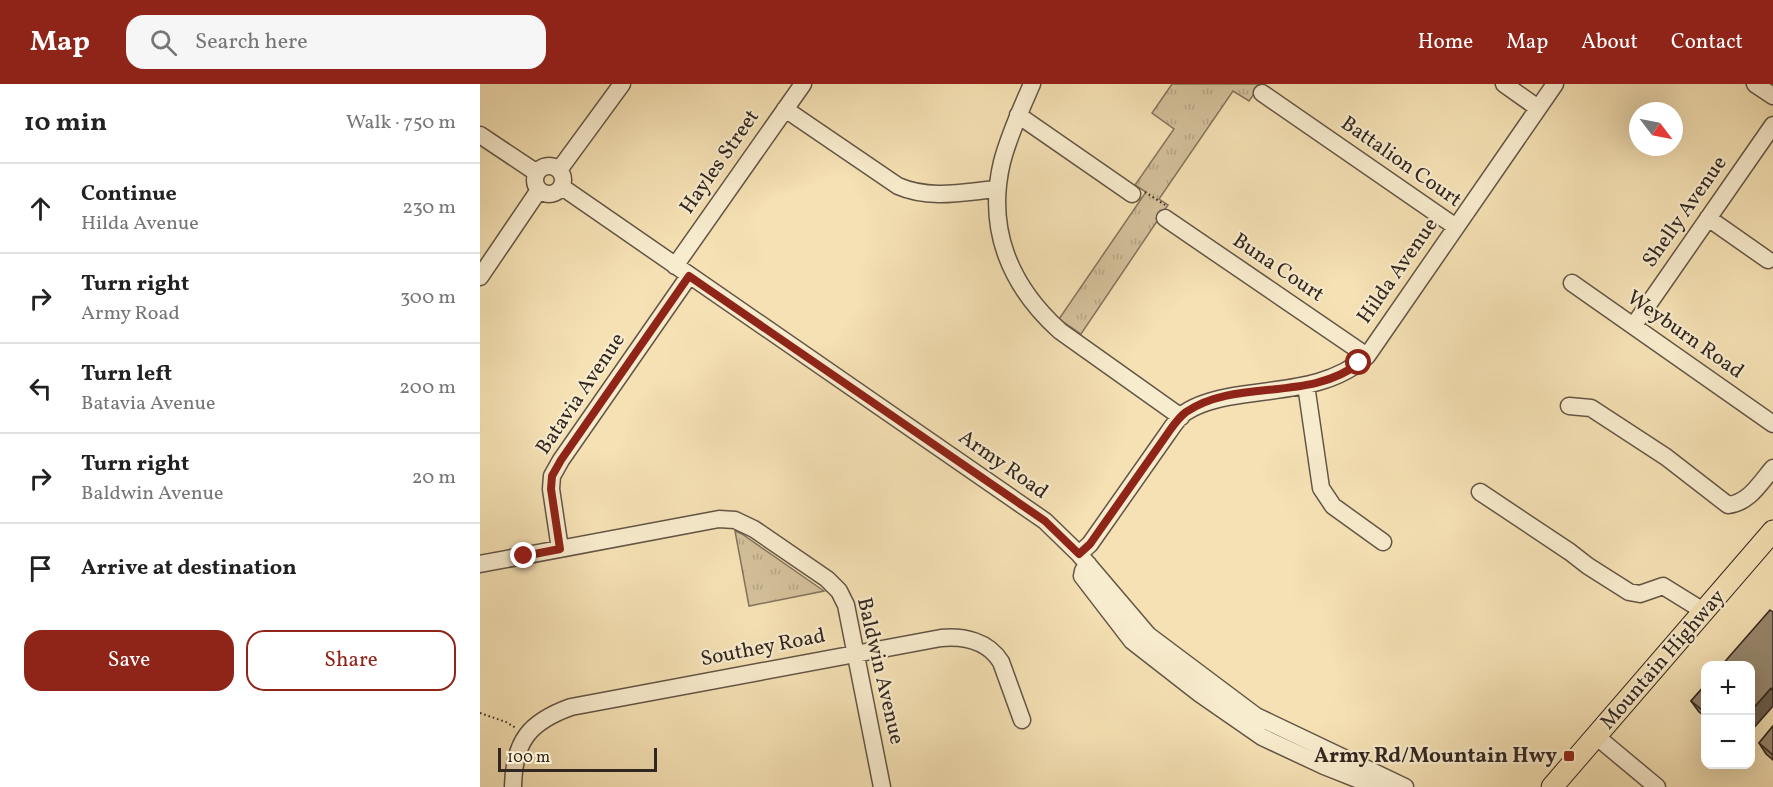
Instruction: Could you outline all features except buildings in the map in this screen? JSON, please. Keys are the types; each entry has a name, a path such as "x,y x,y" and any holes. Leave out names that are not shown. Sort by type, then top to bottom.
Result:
{"main road":[{"name":"Mountain Highway","path":"1556,785 1773,531"}],"street":[{"path":"560,179 548,166 537,173 535,182 539,190 551,194 622,84"},
{"name":"Hayles Street","path":"675,266 803,84"},
{"path":"1032,84 1002,162 997,189 1002,240 1016,280 1042,315 1060,331 1180,417"},
{"path":"1504,84 1538,108"},
{"name":"Hilda Avenue","path":"1084,559 1090,544 1180,417 1188,411 1213,400 1321,382 1344,374 1367,356 1555,84"},
{"path":"1755,84 1773,96"},
{"name":"Battalion Court","path":"1262,93 1456,227"},
{"path":"785,109 898,186 914,193 929,195 997,189"},
{"path":"1018,116 1138,192"},
{"name":"Shelly Avenue","path":"1634,325 1773,125"},
{"path":"480,135 537,173"},
{"name":"Army Road","path":"560,179 689,276 1045,521 1084,559 1148,635 1256,716 1405,787"},
{"path":"480,277 539,190"},
{"name":"Buna Court","path":"1166,213 1367,356"},
{"path":"1708,218 1768,260"},
{"name":"Batavia Avenue","path":"560,549 551,489 552,476 689,276"},
{"name":"Weyburn Road","path":"1572,283 1773,424"},
{"path":"1306,385 1321,488 1333,506 1383,542"},
{"path":"1569,406 1591,408 1666,457 1728,505 1739,504 1748,498 1773,468"},
{"path":"1479,492 1570,552 1588,567 1629,592 1640,594 1664,586 1705,612"},
{"name":"Baldwin Avenue","path":"480,564 719,519 735,520 754,529 827,579 839,591 846,605 882,787"},
{"path":"1084,559 1082,576 1124,632 1132,641 1200,694 1262,737 1324,766 1377,787"},
{"name":"Southey Road","path":"513,787 517,755 525,739 537,723 571,707 950,637 959,636 991,650 1001,662 1022,720"},
{"path":"1597,737 1657,787"}],"path":[{"path":"1138,192 1166,213"},
{"path":"480,713 516,728"}],"green space":[{"path":"1172,84 1261,84 1249,101 1233,91 1159,199 1168,205 1081,334 1059,319 1146,192 1135,185 1174,129 1152,113"},
{"path":"735,531 742,534 824,591 749,606"}],"place":[{"name":"Army Rd/Mountain Hwy","path":"1569,756"}],"route":[{"path":"524,556 560,549 551,489 552,476 689,276 1045,521 1079,554 1090,544 1180,417 1188,411 1213,400 1321,382 1344,374 1359,363"}]}
